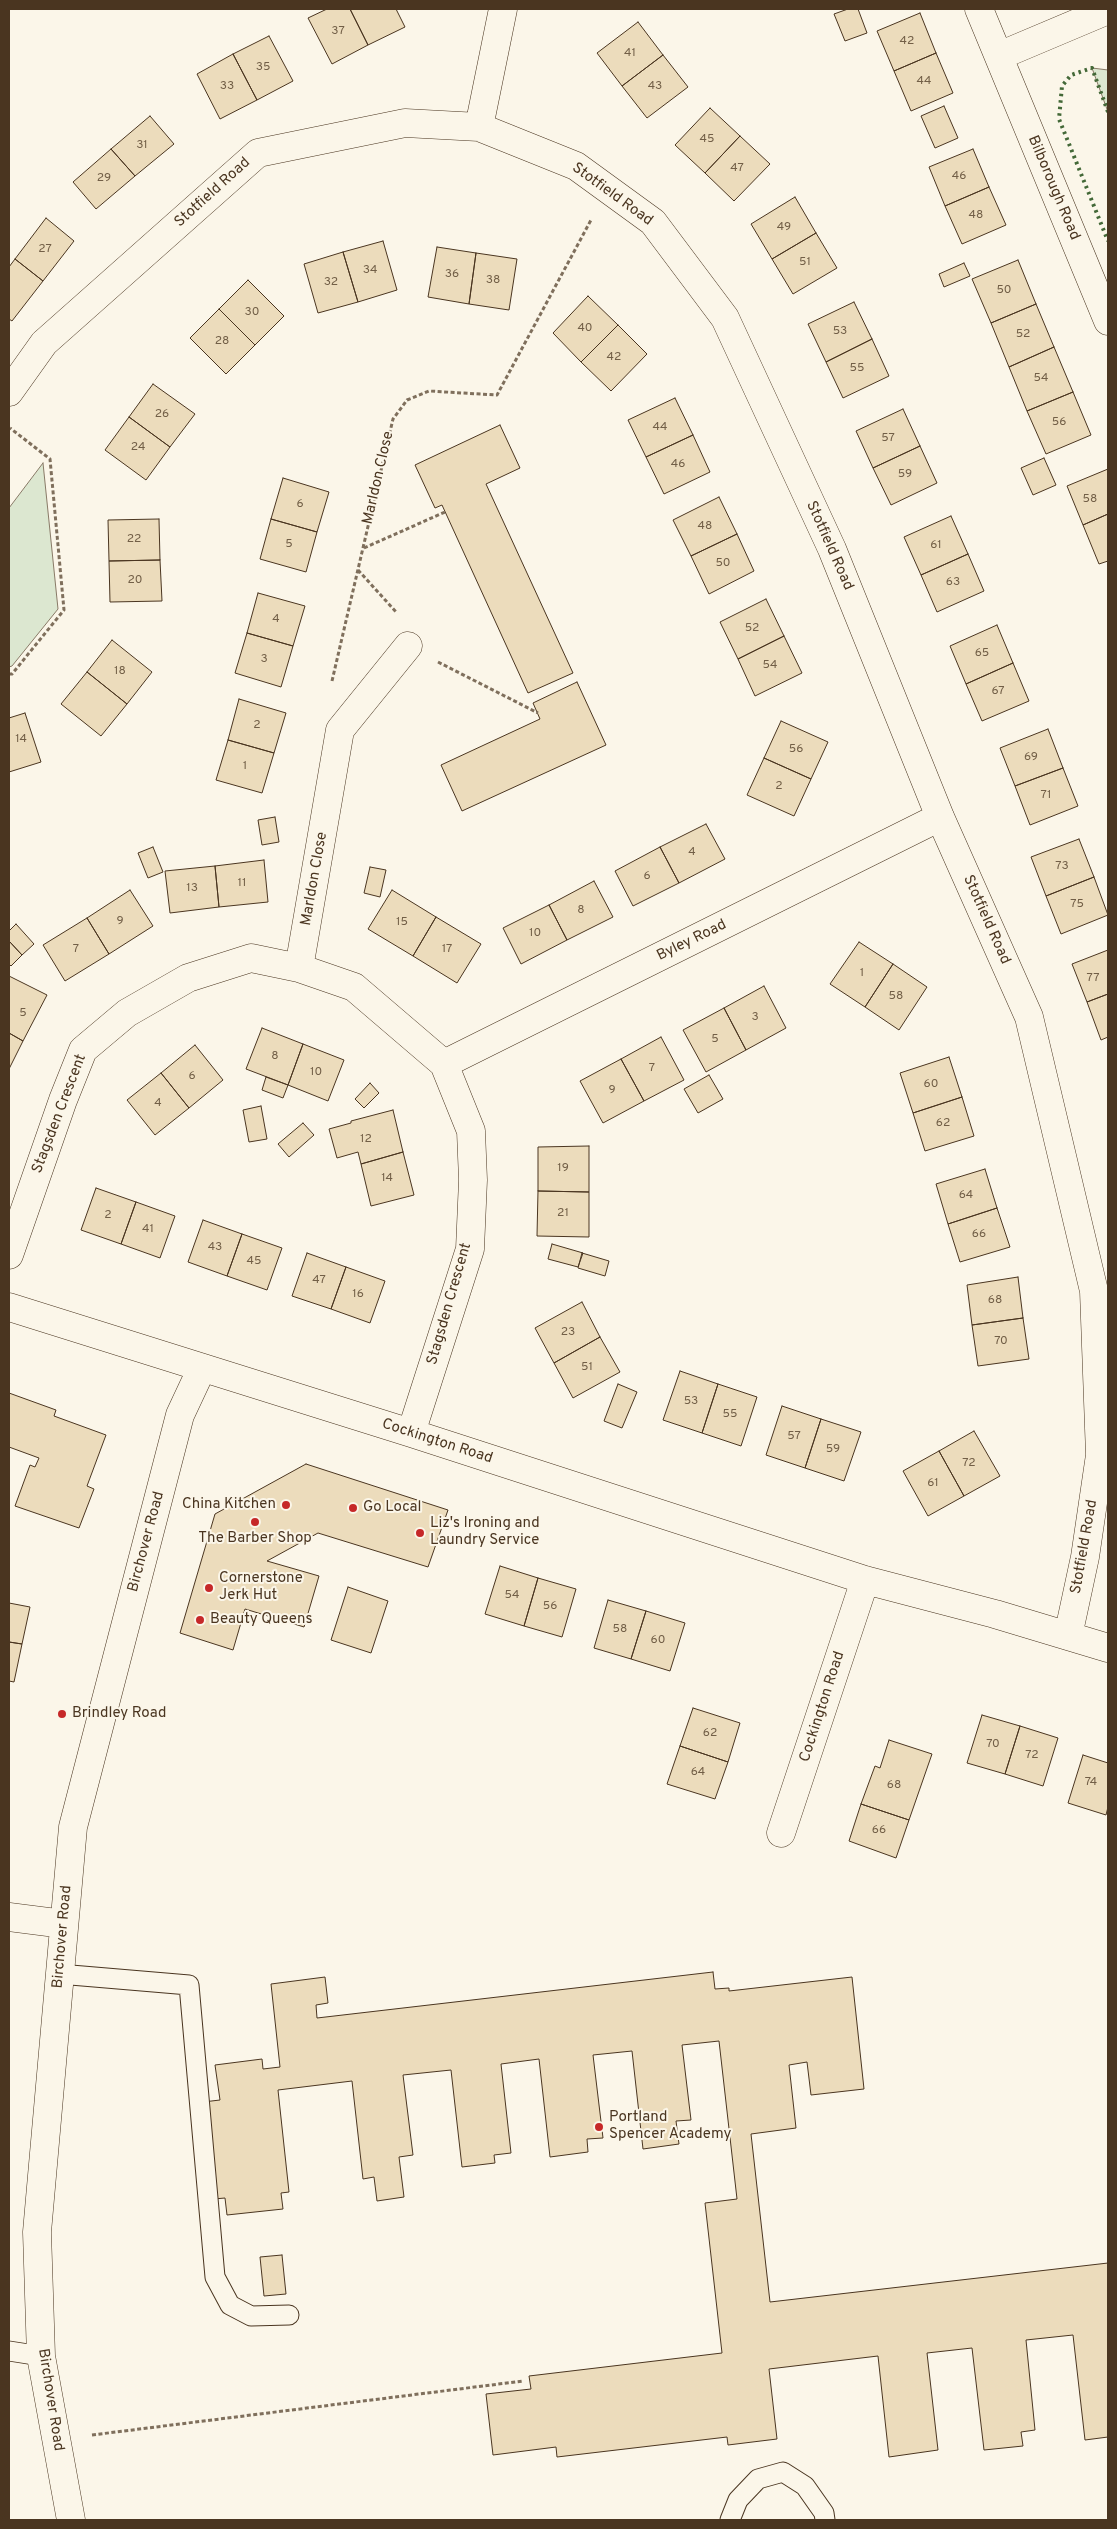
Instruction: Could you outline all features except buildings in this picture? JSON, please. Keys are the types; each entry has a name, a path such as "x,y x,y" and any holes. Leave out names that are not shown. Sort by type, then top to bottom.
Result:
{"street":[{"path":"479,127 503,9"},
{"name":"Bilborough Road","path":"980,9 1108,320"},
{"path":"999,56 1108,10"},
{"name":"Stotfield Road","path":"9,392 44,343 258,153 404,124 479,127 576,166 653,222 725,318 832,549 940,817 1029,1017 1094,1291 1100,1455 1085,1557 1068,1636"},
{"name":"Marldon Close","path":"299,968 340,730 408,646"},
{"name":"Byley Road","path":"444,1064 940,817"},
{"name":"Stagsden Crescent","path":"9,1255 63,1100 83,1050 127,1013 188,978 251,958 299,968 354,988 444,1064 471,1130 473,1180 470,1249 411,1433"},
{"name":"Cockington Road","path":"9,1307 411,1433 865,1580 995,1614 1108,1648"},
{"name":"Birchover Road","path":"70,2520 41,2356 37,2232 73,1827 180,1415 202,1368"},
{"name":"Cockington Road","path":"781,1833 865,1580"},
{"path":"9,1916 64,1924"}],"lane":[{"path":"59,1974 189,1985 215,2277 230,2305 251,2316 289,2315"},
{"path":"9,2350 41,2356"},
{"path":"730,2520 738,2500 758,2479 783,2472 805,2486 824,2513 825,2520"}],"path":[{"name":"Marldon Close","path":"340,730 330,690 393,420 407,400 429,391 497,395 608,189"},
{"path":"9,427 50,459 64,610 12,674 9,674"},
{"path":"363,549 445,512"},
{"path":"358,570 398,614 408,646 538,713"},
{"path":"56,2440 523,2382"}],"green space":[{"path":"1092,68 1108,70 1108,112"},
{"path":"43,463 58,609 12,666 9,667 9,508"}],"hedge":[{"path":"1108,112 1092,68 1071,75 1062,86 1059,119 1108,241"}],"place":[{"name":"China Kitchen","path":"286,1505"},
{"name":"Go Local","path":"353,1508"},
{"name":"The Barber Shop","path":"255,1522"},
{"name":"Liz's Ironing and Laundry Service","path":"420,1533"},
{"name":"Cornerstone Jerk Hut","path":"209,1588"},
{"name":"Beauty Queens","path":"200,1620"},
{"name":"Brindley Road","path":"62,1714"},
{"name":"Portland Spencer Academy","path":"599,2127"}]}
